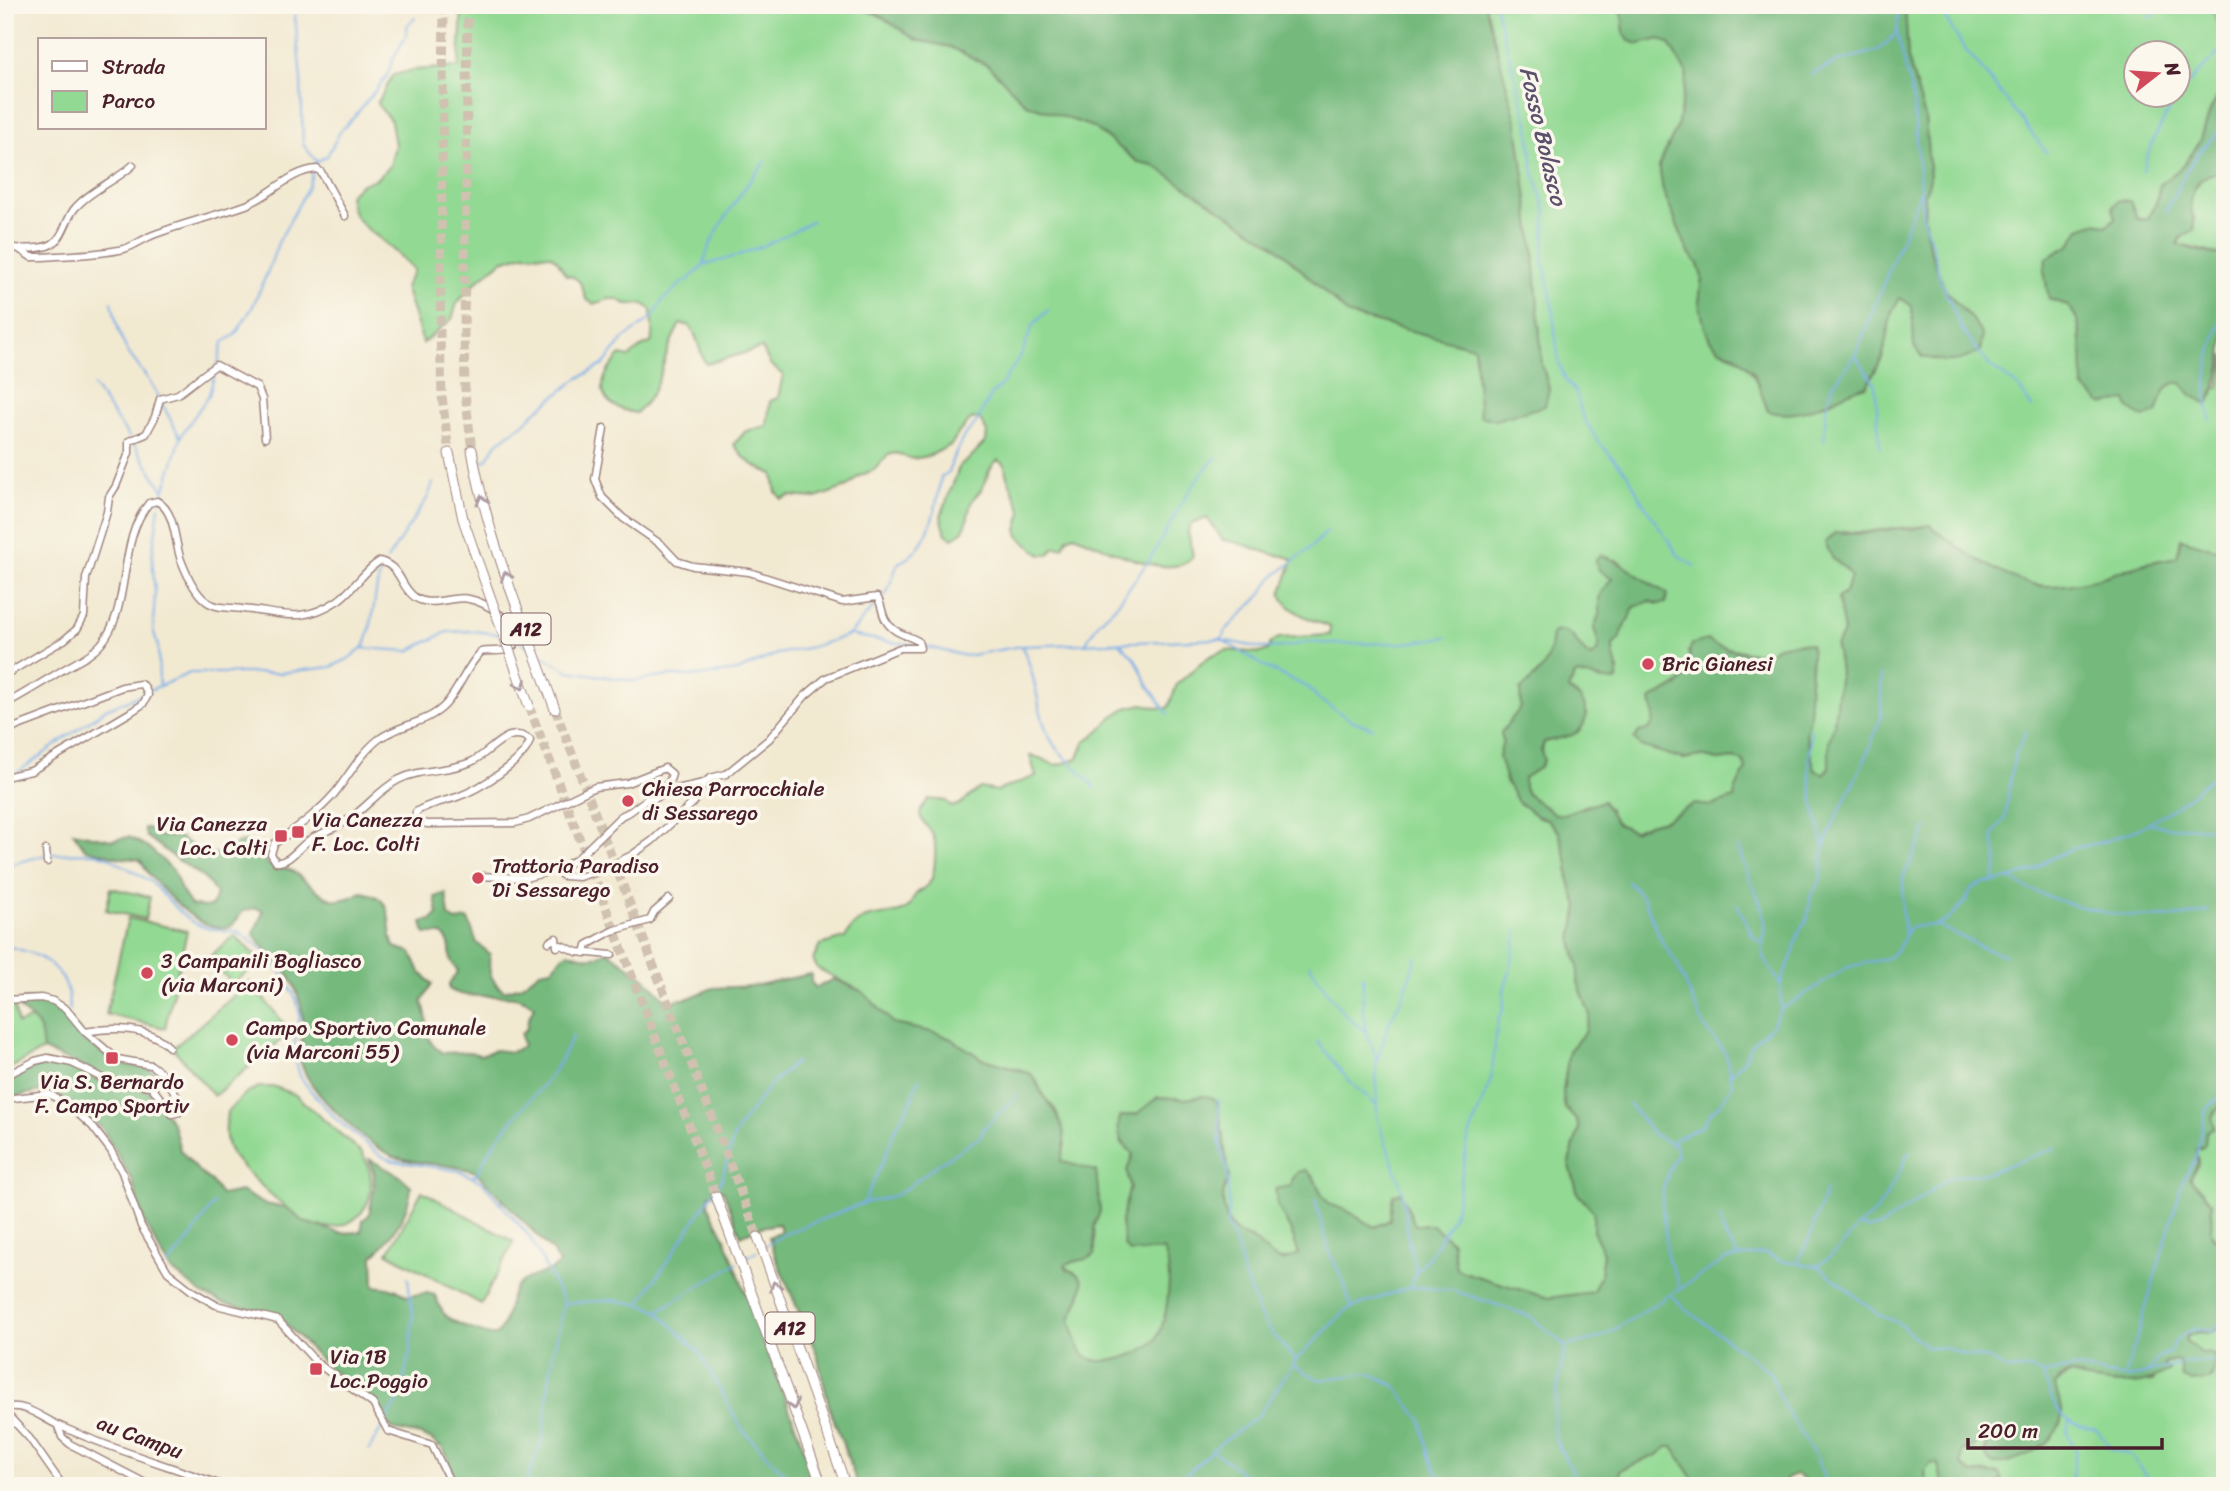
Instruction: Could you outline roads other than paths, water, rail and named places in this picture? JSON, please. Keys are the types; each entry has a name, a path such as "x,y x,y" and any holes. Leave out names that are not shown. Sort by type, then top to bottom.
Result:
{"highway":[{"name":"A12","path":"472,450 481,496 497,550 555,709"},
{"name":"A12","path":"449,453 463,519 529,706"},
{"name":"A12","path":"716,1196 822,1486"},
{"name":"A12","path":"758,1237 846,1486"}],"street":[{"path":"134,165 123,175 87,196 74,208 62,233 53,243 42,247 17,247 31,257 124,249 151,236 212,217 226,209 244,206 298,173 310,169 321,172 345,216"},
{"path":"5,675 64,640 77,629 84,616 86,578 107,512 109,497 117,485 129,453 129,441 146,434 160,399 178,394 216,365 257,387 262,399 265,438"},
{"path":"554,869 563,876 579,877 619,862 652,841 694,802 704,783 713,776 726,774 769,739 800,701 826,678 900,648 920,646 894,631 884,618 879,600 842,602 749,572 693,566 677,561 662,545 623,518 602,497 595,479 604,428"},
{"path":"5,704 92,653 105,640 116,617 134,531 142,511 149,503 160,503 170,517 182,562 195,589 206,601 218,607 282,616 316,611 335,603 351,591 371,566 380,561 391,565 416,598 426,601 469,598 493,609 506,619 517,635 514,646 507,650 481,652 462,675 448,702 439,711 379,739 365,752 334,794 290,835 274,844 271,850 278,863 286,861 306,842 348,821 383,789 400,779 468,763 512,734 522,734 530,740 528,749 519,757 476,789 424,806 416,812 415,818 420,823 428,824 515,823 596,787 620,784 662,769 669,769 672,776 669,783 618,818 576,859 559,869 524,878 481,876"},
{"path":"5,731 122,687 140,684 147,692 143,704 131,712 31,771 9,777"},
{"path":"648,796 654,799 672,790 704,783"},
{"path":"47,850 47,862"},
{"path":"585,953 587,945 598,938 650,920 654,912 668,899"},
{"path":"550,943 556,938 557,947 561,945 577,952 612,955"},
{"path":"5,1000 41,998 66,1009 85,1032 117,1059 151,1065 164,1075 182,1102 181,1111 170,1114 151,1086 108,1081 72,1063 56,1059 39,1059 5,1076"},
{"path":"85,1032 126,1029 161,1039 169,1047"},
{"path":"100,1046 111,1047"},
{"path":"5,1099 49,1094 80,1116 100,1135 111,1151 122,1172 141,1226 168,1272 216,1305 278,1321 317,1363 373,1404 383,1425 395,1435 423,1440 432,1445 452,1486"},
{"name":"au Campu","path":"5,1408 13,1405 25,1409 58,1426 224,1486"},
{"path":"5,1408 6,1413 30,1439 62,1486"},
{"name":"au Campu","path":"58,1426 62,1437 71,1444 151,1486"}],"waterway":[{"path":"294,5 301,79 303,144 316,161"},
{"name":"Fosso Bolasco","path":"1495,5 1529,127 1533,169 1546,212 1543,260 1551,297 1559,364 1566,381 1576,393 1582,415 1597,440 1629,476 1640,498 1678,555 1694,566"},
{"path":"1902,5 1897,33 1913,98 1923,219 1940,279 1963,332 1989,365 2019,387 2032,408"},
{"path":"1934,5 1964,48 2047,153"},
{"path":"2149,18 2166,5"},
{"path":"314,167 316,162 327,156 341,130 387,76 406,36 407,26 415,18"},
{"path":"1810,75 1840,61 1879,50 1896,34"},
{"path":"2192,79 2225,47"},
{"path":"2143,171 2151,145 2170,108"},
{"path":"2166,212 2196,156 2225,124"},
{"path":"704,264 720,226 766,161"},
{"path":"218,364 223,342 235,335 252,308 278,243 308,187 313,172"},
{"path":"1824,441 1826,408 1833,385 1855,355 1921,190"},
{"path":"480,461 487,460 497,443 577,379 603,365 625,338 654,316 662,301 704,265 760,247 812,221"},
{"path":"112,302 126,349 159,397"},
{"path":"2211,421 2207,378 2225,308"},
{"path":"881,599 887,593 898,563 909,557 924,538 934,514 941,477 949,472 964,436 976,423 991,395 1002,384 1022,353 1033,325 1048,310"},
{"path":"1856,356 1875,384 1880,447"},
{"path":"161,501 182,434 209,395 216,369"},
{"path":"93,386 129,437"},
{"path":"161,402 180,437"},
{"path":"132,441 163,490"},
{"path":"1085,644 1099,622 1115,607 1150,559 1186,496 1217,457"},
{"path":"387,560 428,497 433,483"},
{"path":"159,506 152,558 155,593 153,630 158,646 159,684"},
{"path":"1222,639 1225,631 1259,597 1272,578 1328,531"},
{"path":"364,647 384,565"},
{"path":"538,653 569,671 634,681 737,671 777,654 812,647 849,635 877,603"},
{"path":"148,691 190,673 280,673 331,667 362,648 409,651 447,632 499,634"},
{"path":"851,635 918,645"},
{"path":"1227,641 1261,648 1286,647 1306,642 1406,643 1447,637"},
{"path":"923,646 966,656 1021,646 1221,639 1267,668 1309,688 1318,699 1351,720 1372,728"},
{"path":"517,640 528,646"},
{"path":"1120,643 1136,660 1148,685 1168,714"},
{"path":"1022,647 1051,740 1095,788"},
{"path":"1781,1008 1780,985 1800,929 1807,920 1811,895 1820,882 1824,847 1866,757 1881,717 1881,675"},
{"path":"18,772 106,709 143,694"},
{"path":"1811,729 1809,769 1813,802 1824,846"},
{"path":"1993,881 1997,866 1993,835 2005,818 2016,753 2026,732"},
{"path":"1680,1289 1667,1256 1662,1203 1667,1176 1677,1154 1673,1140 1702,1126 1710,1113 1721,1103 1732,1085 1730,1075 1743,1061 1753,1042 1769,1029 1781,1009 1848,967 1888,958 1899,947 1909,928 1933,926 1946,921 1966,901 1971,889 1983,883 2010,879 2035,870 2044,862 2071,849 2106,841 2138,829 2177,806 2213,776 2225,770"},
{"path":"2149,823 2166,827 2225,828"},
{"path":"1905,933 1902,914 1903,877 1927,828"},
{"path":"1738,847 1763,914 1764,956 1780,985"},
{"path":"50,854 95,853 108,857 150,881 183,915 196,924 210,929 238,932 261,948 281,972 296,999 300,1015 293,1052 300,1076 336,1119 381,1156 394,1161 460,1171 482,1182 530,1237 564,1303 552,1358 543,1438 525,1486"},
{"path":"5,866 45,855"},
{"path":"2010,879 2055,899 2107,913 2159,917 2208,911"},
{"path":"1628,882 1644,899 1704,1026 1726,1054 1730,1075"},
{"path":"1737,904 1753,936 1760,942"},
{"path":"1937,925 1985,949 2005,955"},
{"path":"1411,1285 1416,1272 1431,1254 1452,1218 1457,1203 1468,1139 1491,1079 1498,1019 1503,1010 1504,989 1510,972 1517,931"},
{"path":"5,946 35,955 53,966 65,982 70,1010"},
{"path":"1377,1061 1388,1025 1404,994 1416,957"},
{"path":"1309,964 1340,1009 1364,1030"},
{"path":"1363,976 1363,1015 1367,1036 1376,1055 1377,1118 1402,1189 1408,1238 1416,1271"},
{"path":"473,1176 477,1174 507,1126 549,1078 573,1036"},
{"path":"1317,1041 1349,1081 1375,1104"},
{"path":"639,1304 722,1179 733,1139 741,1124 770,1085 796,1062"},
{"path":"864,1202 920,1079"},
{"path":"2125,1377 2184,1178 2195,1160 2206,1110 2225,1091"},
{"path":"765,1246 784,1234 864,1203 894,1196 980,1137 985,1127 1018,1095"},
{"path":"1219,1099 1220,1144 1227,1169 1227,1225 1238,1249 1242,1271 1260,1316 1272,1334 1296,1360"},
{"path":"1629,1104 1654,1135 1674,1145"},
{"path":"1858,1226 1868,1229 1882,1226 1950,1177 1990,1172 2055,1148"},
{"path":"1819,1265 1835,1253 1876,1210 1909,1152"},
{"path":"1796,1263 1809,1239 1826,1190"},
{"path":"1315,1200 1330,1254 1352,1308"},
{"path":"167,1266 214,1203"},
{"path":"1720,1217 1725,1236 1738,1256"},
{"path":"744,1258 756,1252"},
{"path":"1566,1346 1603,1337 1726,1259 1765,1253 1781,1261 1818,1266 1879,1315 1897,1322 1928,1348 1946,1348 1990,1359 2007,1370 2029,1369 2043,1374 2059,1412 2074,1423 2097,1430 2111,1449 2130,1455 2154,1486"},
{"path":"658,1311 737,1263"},
{"path":"385,1422 399,1399 410,1352 413,1318 408,1278"},
{"path":"1159,1486 1186,1475 1212,1450 1258,1416 1296,1360 1346,1310 1410,1287 1452,1290 1530,1316 1565,1346"},
{"path":"1671,1295 1770,1372 1783,1405 1816,1457 1827,1486"},
{"path":"565,1303 616,1300 647,1306 657,1311 699,1352 742,1429 796,1486"},
{"path":"2148,1372 2158,1358 2171,1351 2176,1340 2193,1329 2212,1331 2225,1320"},
{"path":"1565,1348 1554,1433 1578,1486"},
{"path":"2044,1373 2076,1368 2130,1378 2182,1363 2225,1360"},
{"path":"1293,1365 1319,1380 1369,1373 1395,1386 1421,1420 1430,1459 1444,1486"},
{"path":"2069,1421 2067,1433 2076,1451 2070,1486"},
{"path":"369,1450 382,1427"},
{"path":"1212,1450 1235,1467 1253,1486"},
{"path":"1075,1486 1090,1478 1103,1486"},
{"path":"942,1486 960,1486"}],"tunnel":[{"path":"444,5 440,336 442,396 449,453"},
{"path":"468,5 464,332 465,393 472,450"},
{"path":"529,706 716,1196"},
{"path":"555,709 758,1237"}],"place":[{"name":"Bric Gianesi","path":"1648,664"},
{"name":"Chiesa Parrocchiale di Sessarego","path":"628,801"},
{"name":"Via Canezza F. Loc. Colti","path":"298,832"},
{"name":"Via Canezza Loc. Colti","path":"281,836"},
{"name":"Trattoria Paradiso Di Sessarego","path":"478,878"},
{"name":"3 Campanili Bogliasco (via Marconi)","path":"147,973"},
{"name":"Campo Sportivo Comunale (via Marconi 55)","path":"232,1040"},
{"name":"Via S. Bernardo F. Campo Sportiv","path":"112,1058"},
{"name":"Via 1B Loc.Poggio","path":"316,1369"}]}
